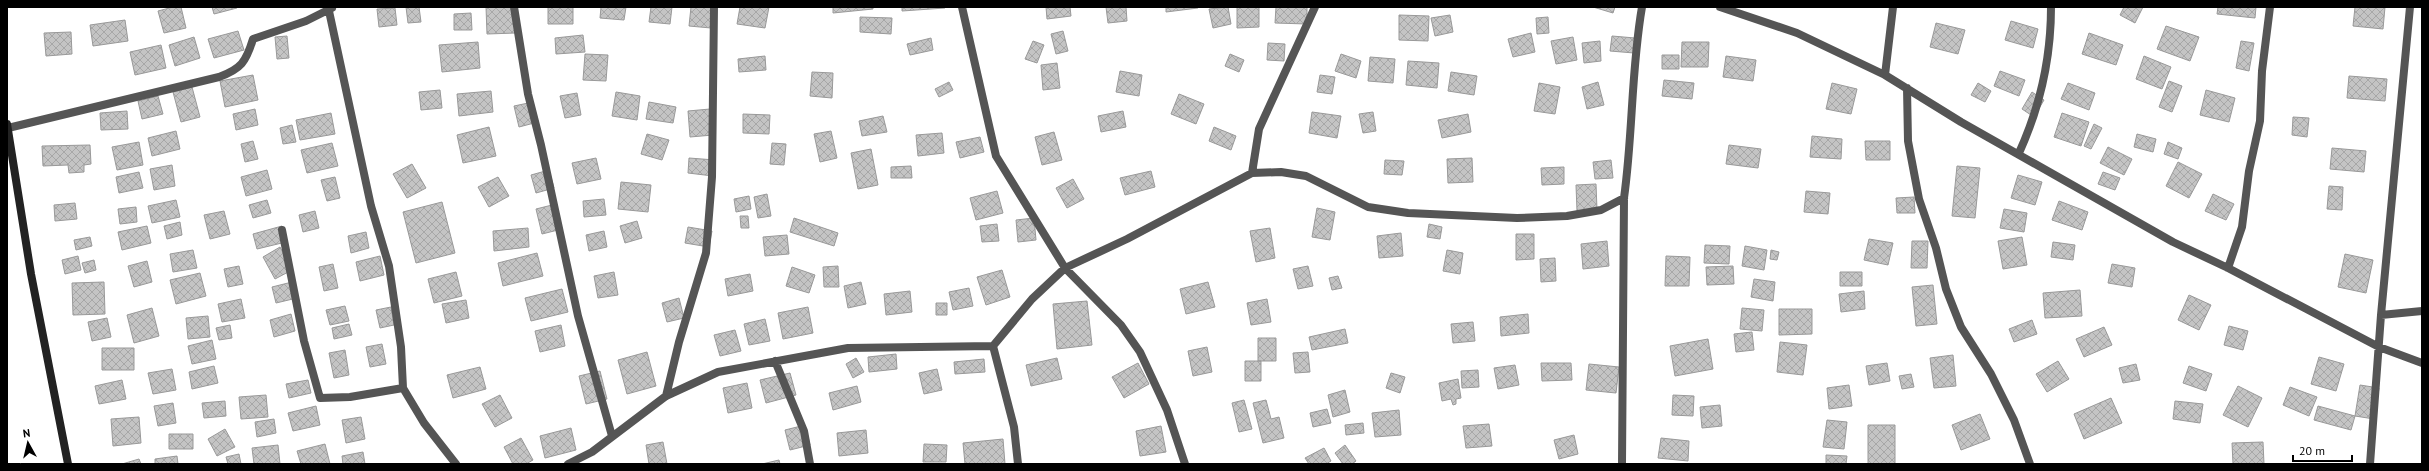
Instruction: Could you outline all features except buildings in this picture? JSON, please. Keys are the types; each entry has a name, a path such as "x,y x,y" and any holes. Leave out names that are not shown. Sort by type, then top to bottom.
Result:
{"street":[{"path":"514,7 528,94 541,146 578,316 612,436"},
{"path":"666,396 679,342 706,253 712,177 714,7"},
{"path":"962,7 996,156 1065,268 1121,325 1140,352 1167,410 1185,464"},
{"path":"1252,173 1259,129 1315,7"},
{"path":"1622,464 1624,198 1630,155 1636,40 1642,7"},
{"path":"1720,7 1798,33 1885,75 1961,122 2019,153 2173,242 2228,268 2379,347 2422,363"},
{"path":"1885,75 1893,7"},
{"path":"2019,153 2034,120 2040,97 2051,30 2051,7"},
{"path":"2228,268 2242,227 2249,171 2260,122 2262,71 2270,7"},
{"path":"2370,464 2381,315 2410,7"},
{"path":"68,464 10,173 7,126 219,77 241,66 248,56 253,39 331,9 371,206 389,266 401,347 403,388 424,423 456,464"},
{"path":"1907,88 1908,141 1917,192 1936,248 1946,289 1961,327 1991,374 2014,420 2030,464"},
{"path":"568,464 592,452 666,396 718,372 848,348 993,346 1032,299 1065,268 1127,240 1252,173 1281,172 1306,176 1368,207 1408,213 1517,218 1567,216 1601,210 1624,198"},
{"path":"282,230 304,341 320,398 350,397 403,388"},
{"path":"2381,315 2422,311"},
{"path":"993,346 1014,428 1018,464"},
{"path":"775,361 804,431 810,464"}]}
